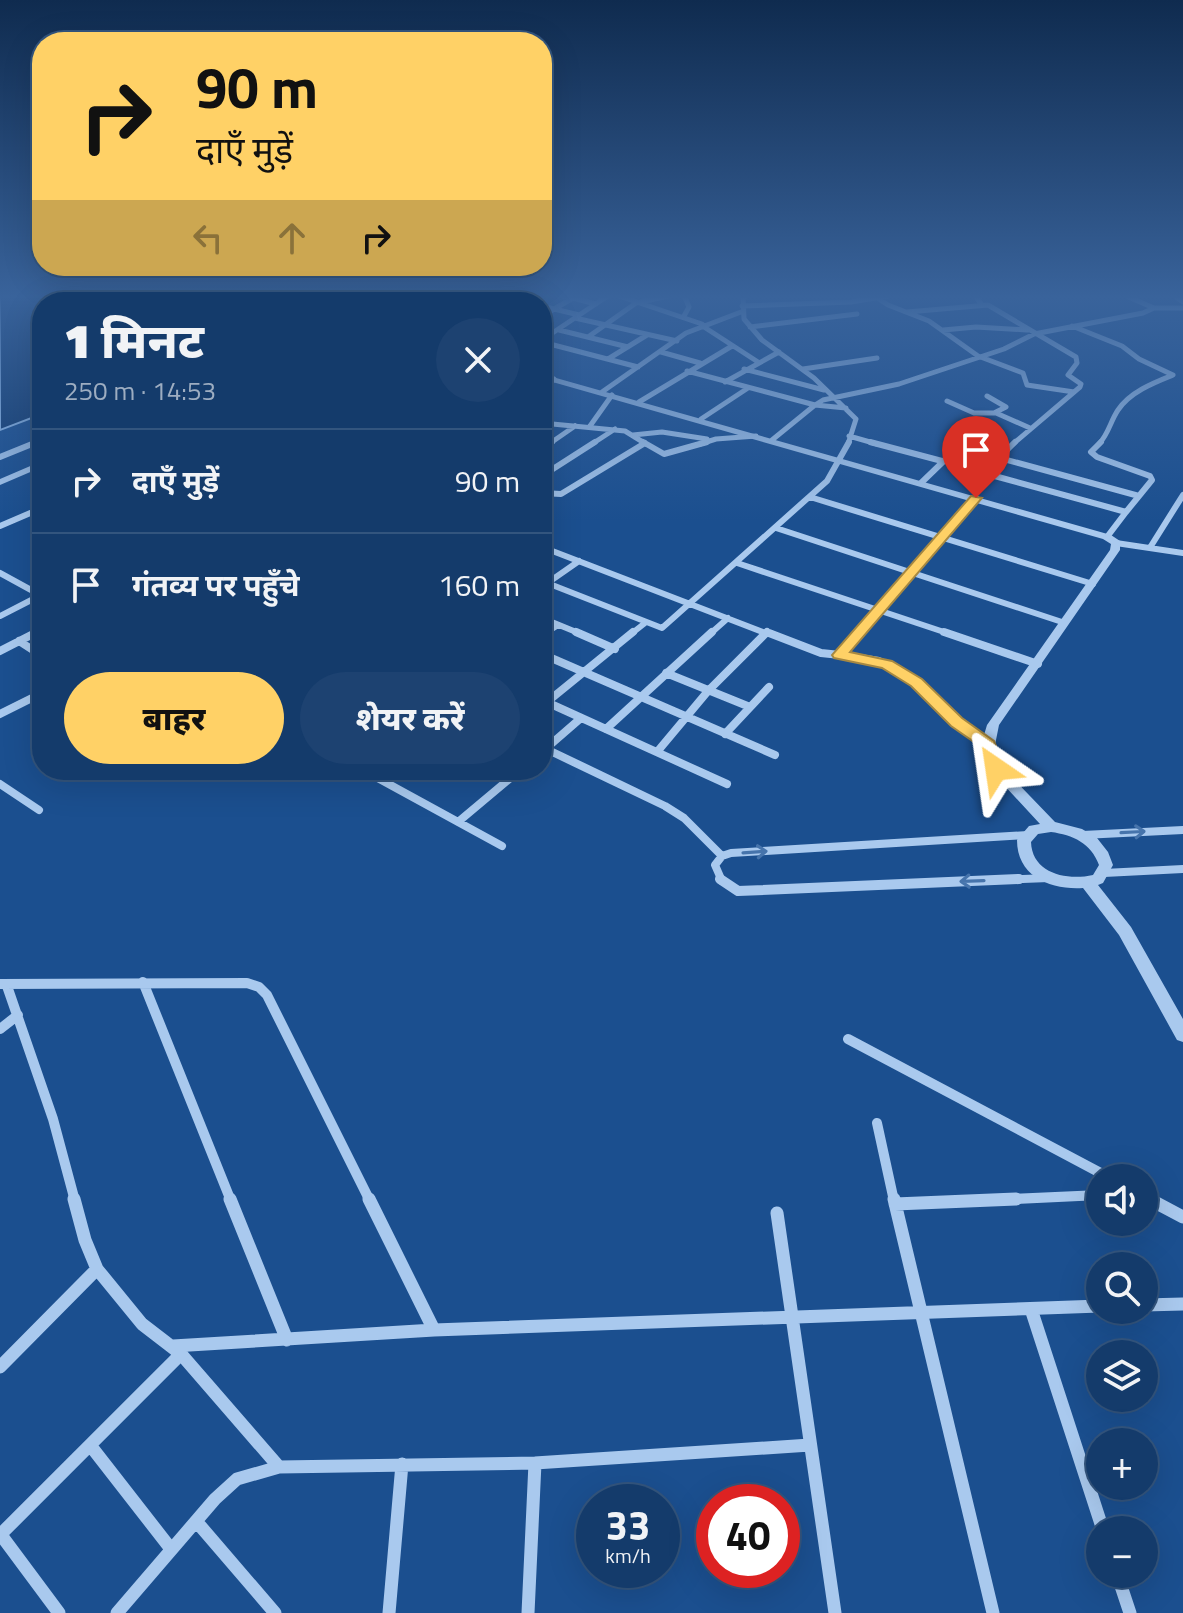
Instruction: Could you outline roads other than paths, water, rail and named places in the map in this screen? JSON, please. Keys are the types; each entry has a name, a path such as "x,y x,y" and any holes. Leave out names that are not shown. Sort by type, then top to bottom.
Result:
{"street":[{"path":"590,426 607,393 634,370"},
{"path":"725,382 742,370"},
{"path":"749,370 826,391"},
{"path":"552,586 662,628 691,604 827,481 840,460 856,426 856,419 804,370"},
{"path":"772,440 815,405 833,398 899,384 938,370"},
{"path":"1016,370 1023,373 1024,381 1031,387 1074,392"},
{"path":"1072,370 1068,375 1082,385 998,456 986,471 991,475 1126,512"},
{"path":"1163,370 1173,375 1148,385 1119,407 1110,420 1110,432 1091,452 1150,476 1152,480 1126,512 1112,540 1115,550 1093,584 993,725 988,745 996,769 1051,827 1083,835 1183,830"},
{"path":"639,402 687,371 815,405 846,408"},
{"path":"552,382 554,379 701,419 1112,540 1183,553"},
{"path":"701,419 748,388"},
{"path":"947,401 978,415 1006,407 987,396"},
{"path":"993,413 1030,428"},
{"path":"552,424 615,429 668,454 712,440 756,435"},
{"path":"552,441 575,426"},
{"path":"552,470 615,429"},
{"path":"633,435 662,432 712,440"},
{"path":"849,436 942,461"},
{"path":"552,494 561,494 645,443"},
{"path":"0,457 32,444"},
{"path":"921,483 954,451 962,450 998,456 1139,496"},
{"path":"0,482 32,468"},
{"path":"1151,546 1183,495"},
{"path":"810,497 1093,584"},
{"path":"840,655 976,498"},
{"path":"0,526 32,512"},
{"path":"776,528 1065,623"},
{"path":"552,551 821,653 872,659 899,671 917,682 956,722 988,745"},
{"path":"552,578 579,561"},
{"path":"737,563 1038,664"},
{"path":"0,573 32,590"},
{"path":"0,616 32,600"},
{"path":"606,729 728,618"},
{"path":"552,622 615,649"},
{"path":"552,695 645,623"},
{"path":"552,629 558,625"},
{"path":"657,752 708,691 769,633"},
{"path":"0,651 32,635"},
{"path":"19,641 32,649"},
{"path":"552,659 775,755"},
{"path":"666,673 750,707"},
{"path":"725,734 769,687"},
{"path":"0,714 32,698"},
{"path":"552,705 727,784"},
{"path":"552,742 581,718"},
{"path":"552,753 665,806 684,818 722,856"},
{"path":"381,780 502,846"},
{"path":"458,822 509,780"},
{"path":"0,784 39,810"},
{"path":"1051,827 1028,835 722,856 715,865 716,872 728,887 738,891 1050,878 1076,885 1088,883 1104,873 1183,869"},
{"path":"1028,835 1024,840 1024,854 1029,863 1050,878"},
{"path":"1083,835 1104,855 1104,873"},
{"path":"1088,883 1125,931 1183,1035"},
{"path":"143,982 287,1340"},
{"path":"279,1467 177,1350 142,1324 97,1269 85,1240 53,1119 18,1015 3,985 143,982 247,983 259,987 267,995 434,1330"},
{"path":"0,1029 18,1015"},
{"path":"848,1039 1086,1165"},
{"path":"877,1123 919,1312 993,1613"},
{"path":"895,1204 1086,1196"},
{"path":"1158,1204 1183,1217"},
{"path":"777,1213 835,1613"},
{"path":"0,1367 97,1269"},
{"path":"1158,1305 1183,1304"},
{"path":"59,1613 0,1535 90,1445 177,1350 434,1330 1086,1307"},
{"path":"1031,1309 1098,1516"},
{"path":"90,1445 171,1549"},
{"path":"117,1613 196,1521 237,1479 255,1472 279,1467 535,1463 810,1445"},
{"path":"528,1613 535,1463"},
{"path":"389,1613 402,1464"},
{"path":"196,1521 275,1613"},
{"path":"1122,1588 1130,1613"}],"water":[{"path":"0,370 32,370 32,418 0,430"}]}
